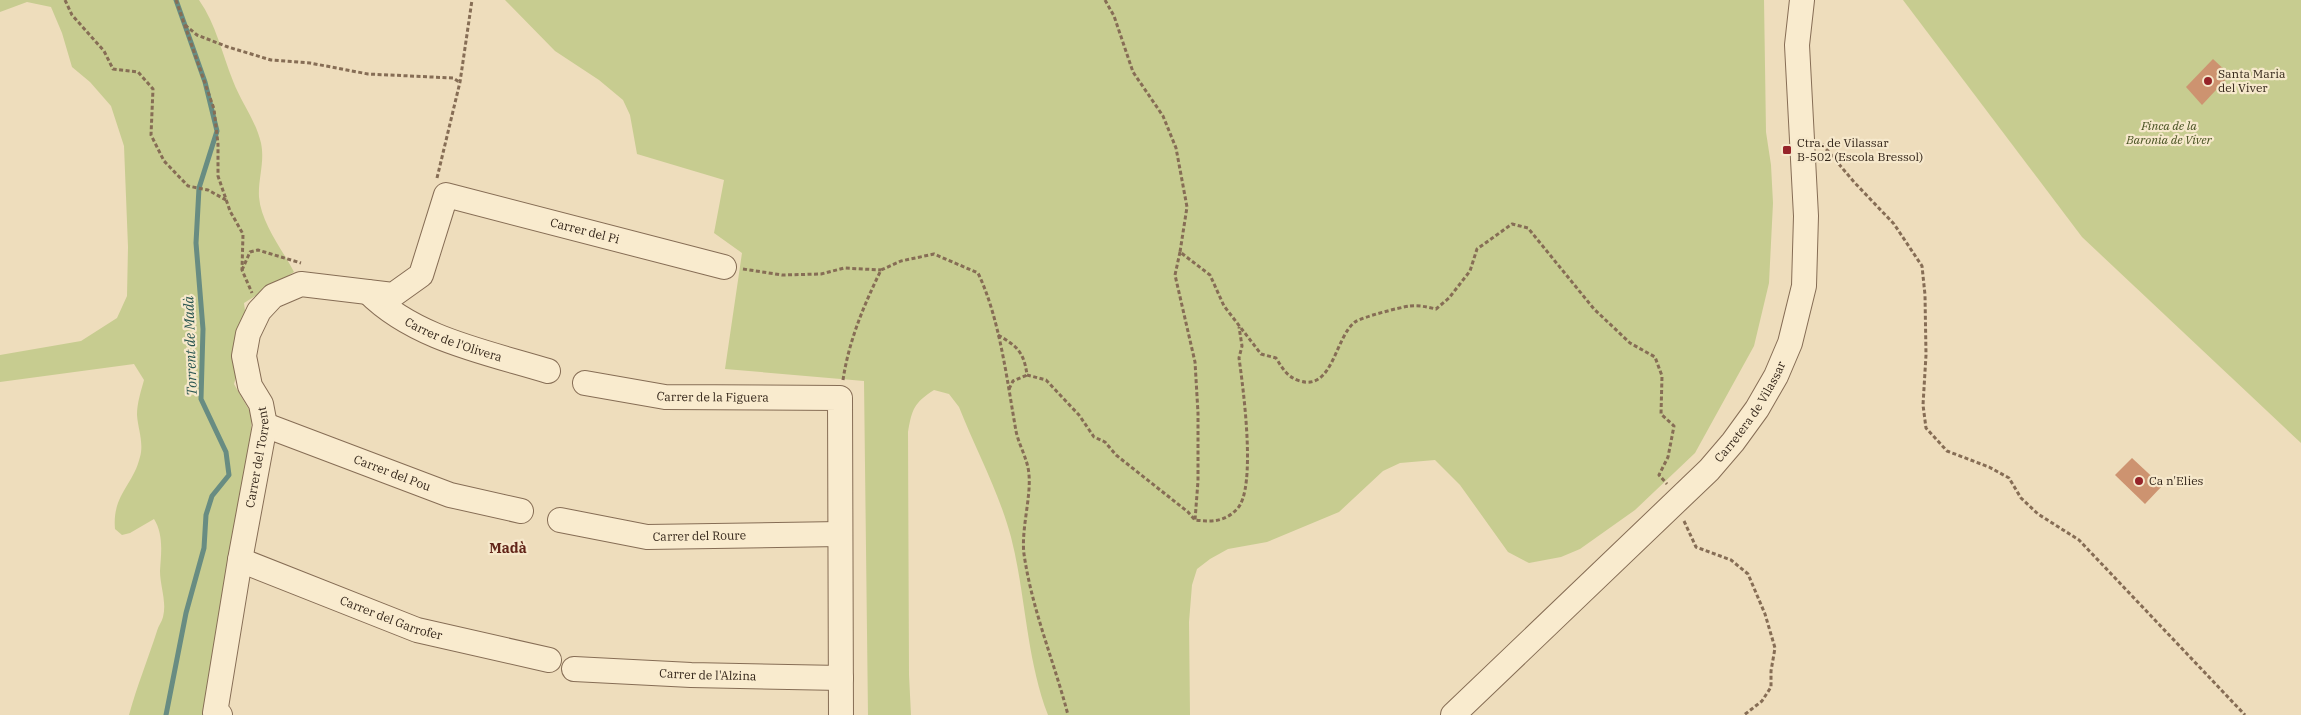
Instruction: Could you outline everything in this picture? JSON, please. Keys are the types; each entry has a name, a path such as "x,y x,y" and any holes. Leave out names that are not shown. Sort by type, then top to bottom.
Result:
{"street":[{"name":"Carretera de Vilassar","path":"1453,715 1678,499 1733,442 1757,409 1776,376 1790,343 1804,286 1806,216 1797,45 1802,0"},
{"name":"Carrer del Pi","path":"441,190 724,267"},
{"name":"Carrer del Torrent","path":"220,715 215,713 240,560 265,425 262,404 250,386 244,356 248,334 259,311 273,296 301,284 393,295 421,275 441,190"},
{"name":"Carrer de l'Olivera","path":"368,292 382,306 428,334 548,371"},
{"name":"Carrer de la Figuera","path":"585,383 665,397 840,398"},
{"path":"840,398 841,715"},
{"name":"Carrer del Pou","path":"265,425 450,496 521,511"},
{"name":"Carrer del Roure","path":"560,520 647,537 840,534"},
{"name":"Carrer del Garrofer","path":"240,560 417,630 550,660"},
{"name":"Carrer de l'Alzina","path":"574,669 691,675 841,678"}],"path":[{"path":"65,0 72,15 104,51 113,69 138,72 153,89 151,135 164,162 188,186 208,190 226,200"},
{"path":"176,0 214,109 218,144 218,176 226,200 242,234 242,270 259,311"},
{"path":"441,190 472,0"},
{"path":"1105,0 1114,16 1133,72 1163,116 1176,148 1187,207 1175,275 1194,362 1198,413 1198,481 1195,520"},
{"path":"185,25 197,35 270,60 310,63 368,74 453,78 460,82"},
{"path":"1800,123 1830,152 1854,182 1894,224 1922,266 1925,295 1926,355 1923,405 1926,428 1948,452 1989,467 2009,478 2021,498 2038,514 2079,540 2245,715"},
{"path":"1180,252 1210,275 1224,306 1261,354 1276,358 1285,373 1307,383 1321,377 1332,363 1342,336 1355,322 1409,306 1436,309 1449,298 1470,271 1477,249 1512,224 1528,228 1567,279 1594,309 1630,343 1655,357 1662,376 1661,414 1674,426 1668,456 1659,474 1678,499 1687,530 1696,547 1730,560 1748,574 1765,614 1775,648 1771,671 1771,687 1762,701 1744,715"},
{"path":"242,270 250,252 258,250 309,266"},
{"path":"724,267 782,275 821,274 844,268 881,270 901,261 934,254 978,273 986,292 997,334 1016,434 1027,461 1030,476 1024,552 1048,652 1068,715"},
{"path":"840,398 846,362 860,315 881,270"},
{"path":"1008,389 1013,381 1028,375 1046,380 1079,415 1094,437 1106,442 1116,455 1188,512 1195,520 1210,522 1226,519 1238,508 1244,499 1247,434 1239,358 1242,346 1239,326"},
{"path":"997,334 1015,345 1026,365 1028,375"}],"green space":[{"path":"0,0 199,0 210,19 233,81 259,135 262,150 259,190 261,207 273,236 294,272 244,303 248,334 234,384 252,415 249,463 208,715 129,715 164,611 160,571 161,538 154,519 130,533 122,535 115,529 117,507 137,467 141,452 137,411 144,380 134,364 0,382 0,355 81,341 117,318 127,296 128,247 124,146 111,106 90,82 72,67 62,33 51,7 27,2 0,12"},
{"path":"505,0 1764,0 1766,132 1771,165 1773,203 1769,283 1754,346 1695,453 1635,510 1580,549 1561,557 1529,563 1508,552 1460,485 1435,460 1400,463 1383,471 1339,512 1267,542 1228,549 1210,559 1197,569 1192,585 1189,622 1190,715 1048,715 1035,671 1016,559 1006,520 994,487 959,407 949,394 934,390 915,407 908,432 909,675 911,715 868,715 864,381 725,369 742,253 714,233 724,180 637,154 630,115 623,100 599,80 555,51"},
{"name":"Finca de la Baronia de Viver","path":"1903,0 2301,0 2301,443 2082,237"}],"building":[{"name":"Santa Maria del Viver","path":"2213,59 2230,75 2202,105 2186,87"},
{"name":"Ca n'Elies","path":"2132,458 2162,486 2145,504 2115,475"}],"waterway":[{"name":"Torrent de Madà","path":"166,715 186,613 204,548 206,515 212,496 229,475 226,452 201,399 203,329 196,243 199,188 217,131 205,82 176,0"}],"place":[{"name":"Santa Maria del Viver","path":"2208,81"},
{"name":"Ctra. de Vilassar B-502 (Escola Bressol)","path":"1787,150"},
{"name":"Ca n'Elies","path":"2139,481"}],"district":[{"name":"Madà","path":"508,548"}]}
